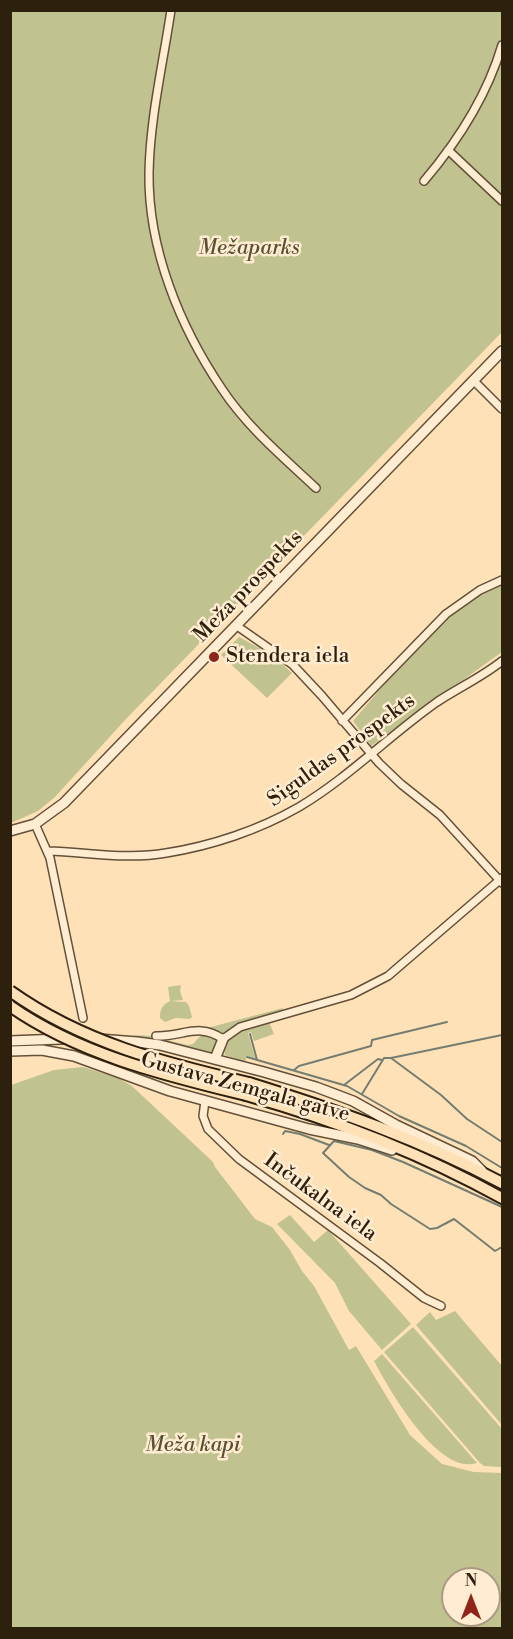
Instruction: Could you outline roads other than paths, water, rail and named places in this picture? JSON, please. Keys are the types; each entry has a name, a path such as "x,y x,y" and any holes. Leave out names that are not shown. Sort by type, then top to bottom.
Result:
{"main road":[{"name":"Gustava Zemgala gatve","path":"10,991 68,1027 109,1044 195,1070 249,1083 371,1123 436,1150 502,1183"},
{"name":"Gustava Zemgala gatve","path":"10,1006 52,1031 104,1054 342,1125 433,1163 502,1198"}],"street":[{"path":"171,10 153,123 149,175 153,225 168,285 194,340 222,390 245,418 316,488"},
{"path":"424,181 448,150 477,105 502,45"},
{"path":"448,150 502,201"},
{"name":"Meža prospekts","path":"10,831 35,824 64,803 502,351"},
{"path":"474,381 502,409"},
{"path":"342,721 446,614 480,590 502,580"},
{"path":"215,1059 223,1038 240,1027 351,995 388,976 502,881 450,825 389,774 293,665 237,626"},
{"name":"Siguldas prospekts","path":"48,851 110,856 165,854 248,831 300,806 437,702 502,661"},
{"path":"35,824 48,851 83,1018"},
{"path":"156,1036 203,1030 211,1031 223,1038"},
{"name":"Gustava Zemgala gatve","path":"10,1041 68,1038 113,1039 160,1046 215,1059 336,1094 472,1161 484,1173"},
{"path":"109,1069 104,1060 104,1051 113,1039"},
{"name":"Gustava Zemgala gatve","path":"10,1051 42,1050 74,1056 146,1083 206,1101 309,1129 358,1139 433,1163"},
{"name":"Inčukalna iela","path":"206,1101 203,1116 208,1130 239,1159 424,1298 441,1306"}],"waterway":[{"path":"294,1070 299,1066 371,1046 372,1040 447,1022"},
{"path":"250,1034 257,1060"},
{"path":"391,1058 502,1035"},
{"path":"247,1057 347,1086 399,1116 466,1146 502,1168"},
{"path":"362,1094 384,1058 391,1058 441,1095 467,1119 502,1142"},
{"path":"344,1085 378,1059 382,1060"},
{"path":"283,1134 285,1131 300,1134 329,1145"},
{"path":"502,1207 372,1150 334,1141 323,1153 349,1177 381,1195 430,1229 454,1219 495,1251 502,1247"}],"place":[{"name":"Stendera iela","path":"214,657"}],"park label":[{"name":"Mežaparks","path":"249,249"},
{"name":"Meža kapi","path":"193,1446"}]}
